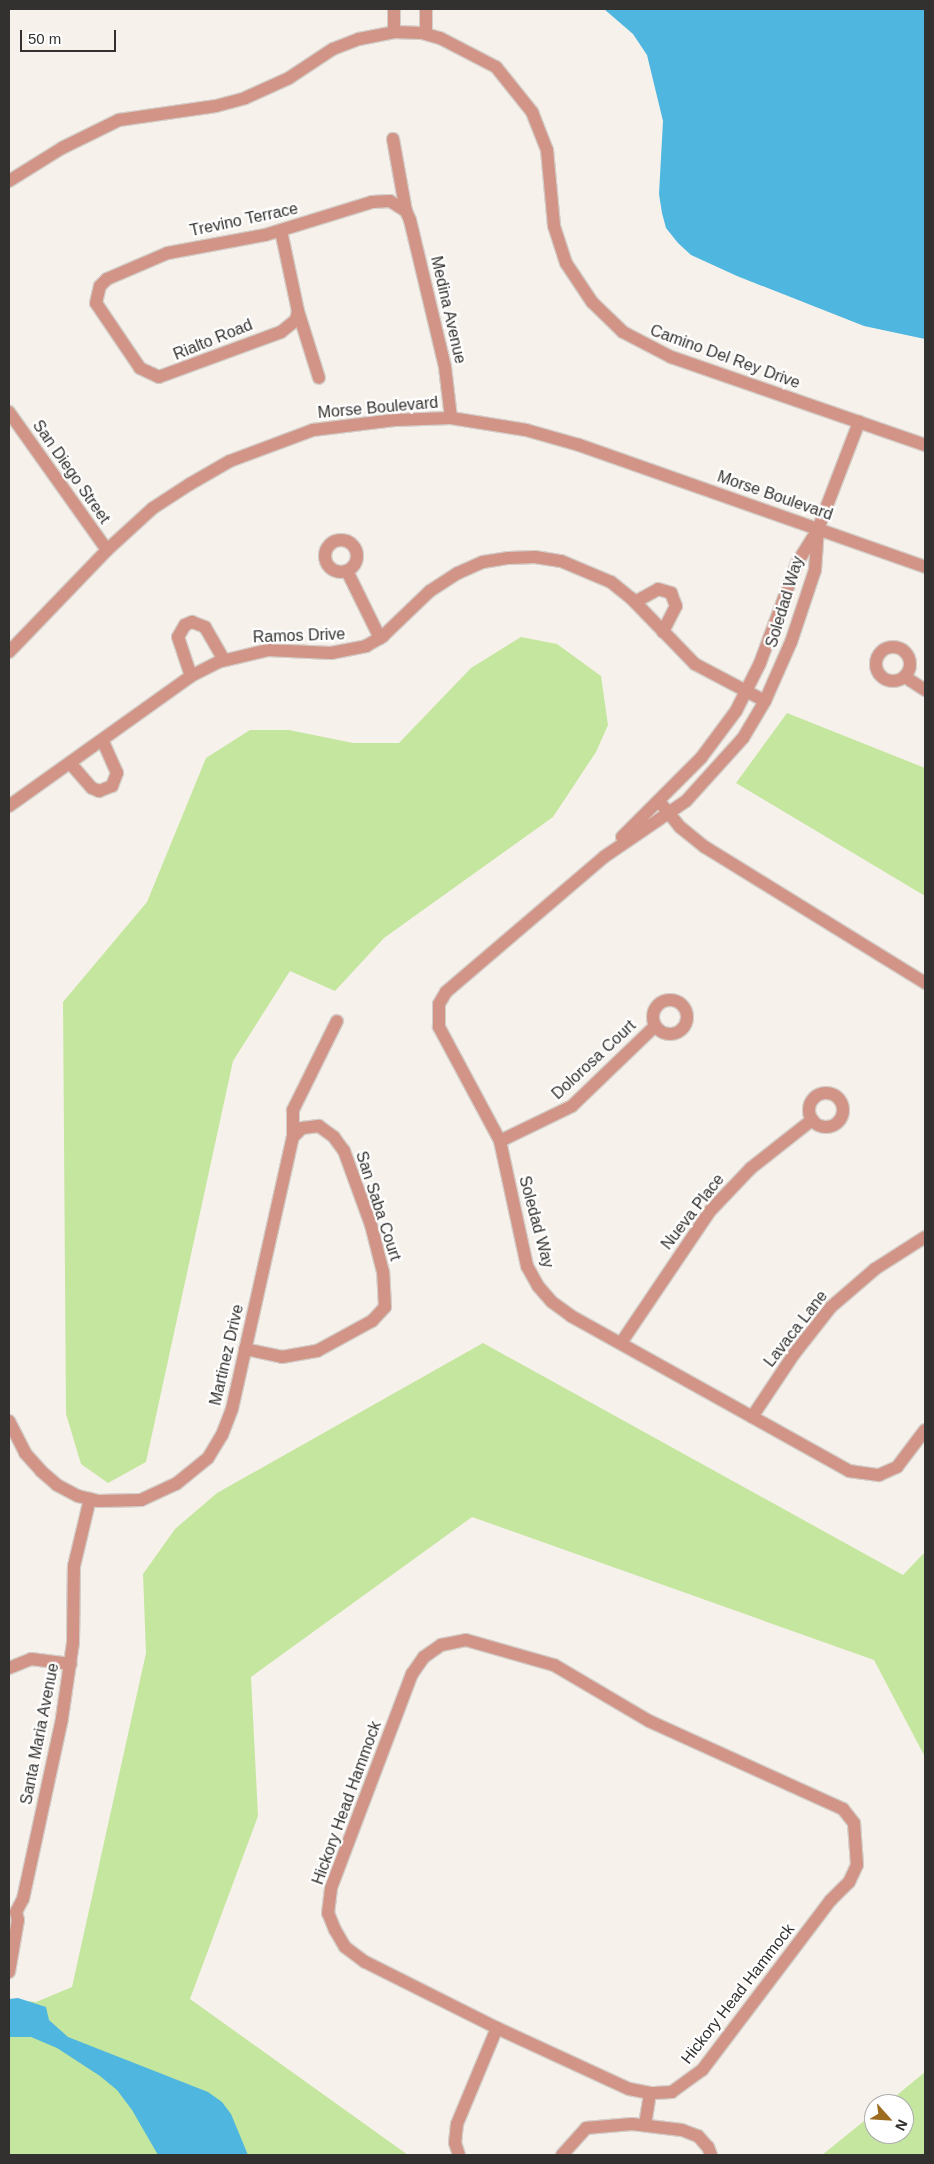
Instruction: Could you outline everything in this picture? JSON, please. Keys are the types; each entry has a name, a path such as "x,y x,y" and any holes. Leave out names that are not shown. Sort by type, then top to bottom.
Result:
{"street":[{"path":"394,9 394,32"},
{"path":"426,9 426,34"},
{"name":"Camino Del Rey Drive","path":"9,181 83,136 119,120 216,106 245,98 289,78 333,49 359,39 394,32 426,34 460,46 496,67 532,112 547,150 558,243 578,283 607,319 637,342 654,350 925,445"},
{"name":"Medina Avenue","path":"393,139 402,208 445,367 451,418"},
{"name":"Trevino Terrace","path":"148,374 140,368 99,311 96,303 100,286 124,269 168,252 281,231 372,202 384,200 402,208"},
{"path":"281,231 298,311 319,378"},
{"name":"Rialto Road","path":"148,374 168,376 203,359 290,327 298,311"},
{"name":"San Diego Street","path":"9,412 107,550"},
{"name":"Morse Boulevard","path":"9,652 107,550 153,508 183,489 230,462 313,430 394,420 451,418 526,430 579,445 925,567"},
{"path":"818,529 859,422"},
{"name":"Soledad Way","path":"604,857 718,738 746,692 776,624 797,563 818,529"},
{"name":"Soledad Way","path":"818,529 815,570 788,650 764,701 724,762 686,801 604,857 457,982 440,1004 439,1027 500,1141 527,1266 538,1286 571,1316 621,1342 849,1472 865,1476 879,1475 898,1467 925,1430"},
{"name":"Ramos Drive","path":"9,806 191,676 224,660 268,650 349,651 380,638 430,591 458,573 483,562 509,558 535,557 561,561 611,582 635,602 695,664 764,701"},
{"path":"347,571 380,638"},
{"path":"635,602 658,589 671,593 676,606 662,632"},
{"path":"191,676 178,637 185,625 192,622 205,626 224,660"},
{"path":"905,677 925,690"},
{"path":"70,763 92,788 99,790 112,786 117,773 102,740"},
{"path":"658,800 705,847 925,983"},
{"name":"Martinez Drive","path":"9,1421 25,1453 41,1471 57,1485 90,1500 117,1503 141,1500 163,1492 194,1471 222,1435 232,1409 293,1137 295,1103 337,1021"},
{"name":"Dolorosa Court","path":"500,1141 572,1106 655,1026"},
{"name":"Nueva Place","path":"621,1342 710,1211 751,1168 812,1120"},
{"name":"San Saba Court","path":"245,1349 282,1357 317,1351 372,1321 385,1306 383,1272 371,1225 344,1151 334,1137 319,1126 302,1128 293,1137"},
{"name":"Lavaca Lane","path":"752,1416 794,1354 831,1307 875,1269 925,1237"},
{"name":"Santa Maria Avenue","path":"9,1972 18,1920 12,1914 25,1889 71,1664 74,1566 90,1500"},
{"name":"Hickory Head Hammock","path":"466,1640 554,1665 649,1721 843,1809 854,1823 857,1865 849,1882 830,1901 702,2070 672,2092 650,2093 629,2089 497,2028 364,1962 345,1946 328,1913 331,1888 412,1674 424,1657 442,1645 466,1640"},
{"path":"9,1668 18,1661 31,1658 71,1664"},
{"path":"459,2155 455,2143 457,2124 497,2028"},
{"path":"645,2125 650,2093"},
{"path":"562,2155 586,2128 645,2125 682,2130 698,2136 708,2147 711,2155"}],"green space":[{"path":"521,637 557,644 601,676 608,725 596,752 553,817 384,938 335,991 290,971 233,1061 146,1462 108,1483 81,1464 66,1414 63,1002 147,902 206,758 250,730 289,730 353,743 399,743 471,668"},
{"path":"787,713 925,768 925,896 736,783"},
{"path":"483,1343 903,1575 925,1552 925,1757 874,1660 472,1517 251,1677 258,1816 190,1999 408,2155 9,2155 9,1999 36,2002 72,1987 146,1653 143,1574 175,1529 217,1493"},
{"path":"925,2072 925,2155 822,2155 864,2121 864,2144 914,2144 914,2094 898,2094"}],"water":[{"path":"604,9 925,9 925,339 864,326 737,276 691,255 678,243 666,228 662,213 659,194 663,121 647,55 633,34"},
{"path":"18,1998 46,2007 49,2020 68,2037 208,2092 222,2102 231,2114 248,2155 158,2155 132,2110 117,2090 100,2076 57,2048 31,2037 9,2037 9,1999"}]}
